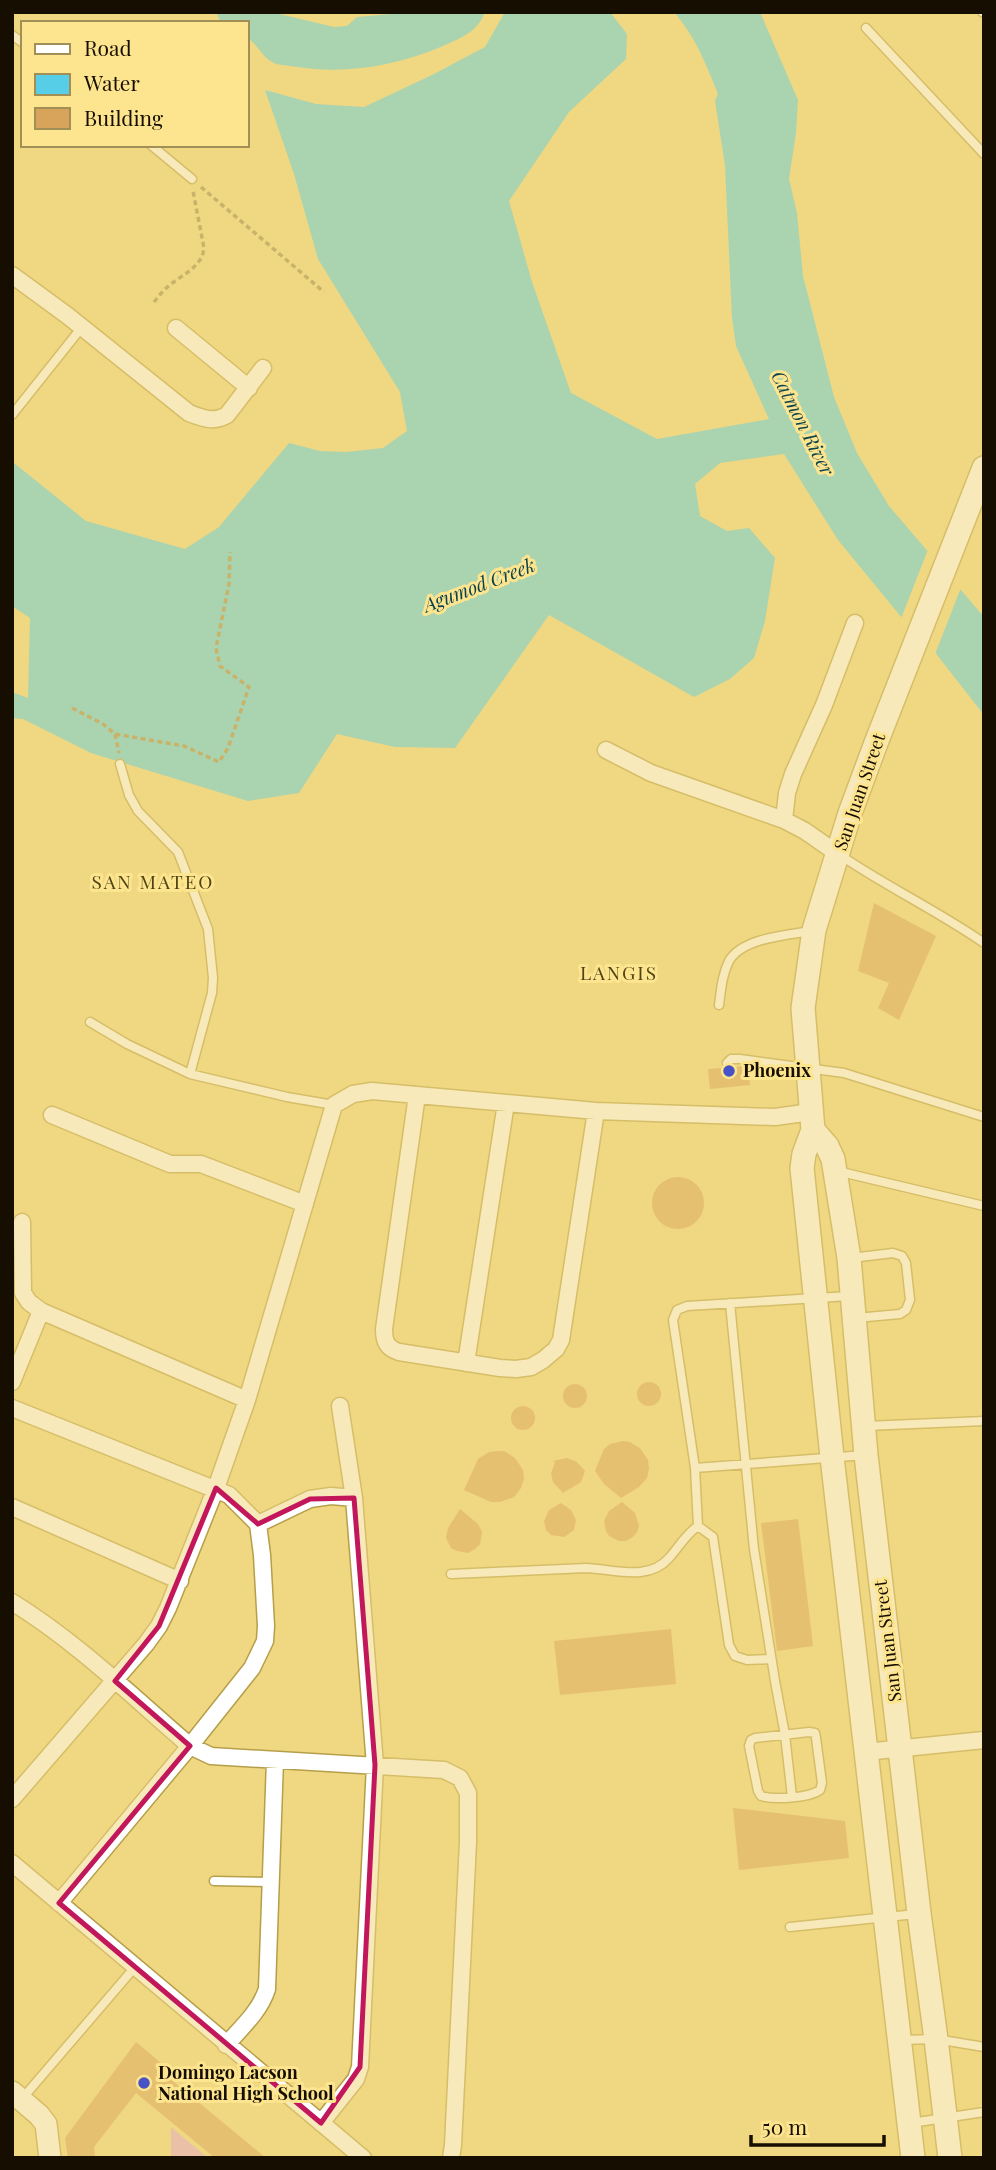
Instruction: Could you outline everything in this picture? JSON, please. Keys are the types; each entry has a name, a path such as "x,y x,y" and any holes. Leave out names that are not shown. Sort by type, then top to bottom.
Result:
{"main road":[{"name":"San Juan Street","path":"913,2158 865,1752 802,1168 812,1121 803,1008 814,930 854,802 980,477"},
{"name":"San Juan Street","path":"812,1121 827,1146 836,1171 849,1258 866,1455 950,2158"}],"street":[{"path":"12,275 189,413 201,418 221,419 227,415 263,368"},
{"path":"176,328 249,388"},
{"path":"784,820 787,793 793,774 824,705 855,623"},
{"path":"606,750 651,773 784,820 838,854"},
{"path":"12,1799 159,1626 180,1581 247,1400 334,1105 344,1097 361,1091 596,1111 775,1117 812,1121"},
{"path":"417,1095 384,1336 386,1344 399,1352 499,1368 531,1367 556,1349 561,1340 596,1111"},
{"path":"466,1363 506,1103"},
{"path":"52,1115 170,1164 201,1164 305,1204"},
{"path":"19,1231 23,1293 29,1302 41,1311 247,1400"},
{"path":"12,1382 41,1311"},
{"path":"321,2123 356,2079 360,2067 375,1765 354,1498 340,1406"},
{"path":"12,1408 229,1494 258,1524 267,1626 265,1641 252,1668 59,1903"},
{"path":"258,1524 310,1499 331,1496 354,1498"},
{"path":"12,1507 180,1581"},
{"path":"12,1602 36,1617 190,1746 211,1756 444,1770 460,1778 468,1793 468,1842 451,2158"},
{"path":"865,1752 984,1740"},
{"path":"226,2045 255,2012 267,1989 275,1759"},
{"path":"12,1863 363,2158"},
{"path":"20,2093 46,2124 50,2158"}],"lane":[{"path":"866,28 984,155"},
{"path":"153,147 192,179"},
{"path":"12,415 82,327"},
{"path":"120,764 129,795 138,811 178,852 208,929 212,993 190,1074"},
{"path":"838,854 984,943"},
{"path":"719,1005 723,978 730,959 756,942 814,930"},
{"path":"90,1022 127,1044 190,1074 334,1105"},
{"path":"727,1063 731,1059 740,1059 844,1073 984,1117"},
{"path":"836,1171 984,1206"},
{"path":"698,1526 695,1468 673,1321 677,1311 687,1306 815,1299 900,1314 906,1310 909,1300 906,1263 902,1256 892,1253 849,1258"},
{"path":"730,1303 754,1549 785,1734 792,1797"},
{"path":"863,1426 984,1421"},
{"path":"695,1468 866,1455"},
{"path":"698,1526 713,1537 729,1646 735,1656 747,1660 771,1659"},
{"path":"451,1574 586,1568 620,1572 651,1571 661,1566 681,1541 698,1526"},
{"path":"815,1733 822,1783 820,1790 815,1794 792,1797 761,1796 751,1740 785,1734 815,1733"},
{"path":"214,1881 272,1882"},
{"path":"790,1927 919,1913"},
{"path":"20,2093 135,1967"},
{"path":"900,2040 936,2039 984,2047"},
{"path":"910,2123 984,2112"}],"path":[{"path":"192,179 324,292"},
{"path":"154,302 167,286 191,269 203,256 204,248 192,179"},
{"path":"72,708 103,724 115,734 184,746 219,762 228,748 249,687 220,666 216,648 229,584 230,552"},
{"path":"115,734 118,748"}],"highlighted area":[{"path":"216,1488 258,1524 310,1499 354,1498 375,1765 360,2067 321,2123 59,1903 190,1746 115,1681 159,1626"}],"shaded area":[{"path":"171,2127 208,2158 171,2158"}],"water":[{"path":"216,12 271,12 334,27 347,26 357,17 414,12 484,14 468,34 424,53 387,64 330,70 274,63 248,39 248,21 220,21"},
{"path":"505,12 610,12 627,34 626,59 569,112 509,201 532,282 571,393 657,439 769,419 736,346 732,318 725,165 715,101 718,94 694,41 674,12 760,12 798,100 789,179 797,213 803,276 834,397 857,453 889,506 984,617 984,715 930,646 902,618 838,540 784,454 720,463 695,484 700,516 727,531 749,528 775,558 765,621 754,658 730,679 694,697 549,615 455,748 395,747 337,734 299,793 248,801 91,753 23,719 12,718 12,692 28,698 30,618 12,606 14,463 86,521 185,549 219,527 289,443 320,451 346,452 383,448 407,431 400,392 318,259 294,174 265,90 316,104 364,107 485,47"}],"pier":[{"path":"929,547 962,585 934,657 900,621"}],"building":[{"path":"874,903 936,936 899,1020 878,1008 889,983 858,971"},
{"path":"748,1067 750,1085 710,1089 708,1069"},
{"path":"678,1177 688,1179 696,1185 702,1193 702,1213 696,1221 688,1227 678,1229 668,1227 660,1221 654,1213 652,1203 654,1193 660,1185 668,1179"},
{"path":"649,1382 658,1385 661,1394 658,1403 649,1406 640,1403 637,1394 640,1385"},
{"path":"575,1384 584,1387 587,1396 584,1405 575,1408 566,1405 563,1396 566,1387"},
{"path":"523,1406 532,1409 535,1418 532,1427 523,1430 514,1427 511,1418 514,1409"},
{"path":"623,1441 640,1448 648,1460 649,1469 647,1478 639,1487 621,1498 604,1484 595,1471 604,1449 610,1444"},
{"path":"504,1451 515,1458 523,1470 521,1488 514,1497 491,1502 464,1490 478,1459 489,1452"},
{"path":"567,1458 577,1462 585,1471 581,1482 563,1493 553,1482 551,1473 555,1463 553,1461"},
{"path":"622,1502 635,1513 639,1526 633,1537 626,1541 609,1536 604,1521 609,1511"},
{"path":"561,1503 571,1510 576,1520 574,1530 564,1537 551,1535 546,1530 544,1521 549,1510"},
{"path":"460,1509 478,1524 482,1532 480,1544 468,1553 451,1548 446,1538 448,1528"},
{"path":"798,1519 813,1646 777,1651 761,1523"},
{"path":"671,1629 676,1684 560,1695 554,1641"},
{"path":"733,1808 845,1821 849,1858 739,1870"},
{"path":"136,2042 161,2063 157,2068 266,2158 215,2158 136,2093 94,2147 95,2158 68,2158 65,2138"}],"place":[{"name":"Phoenix","path":"729,1071"},
{"name":"Domingo Lacson National High School","path":"144,2083"}],"district":[{"name":"SAN MATEO","path":"153,882"},
{"name":"LANGIS","path":"619,973"}],"water label":[{"name":"Catmon River","path":"803,423"},
{"name":"Agumod Creek","path":"479,585"}]}
